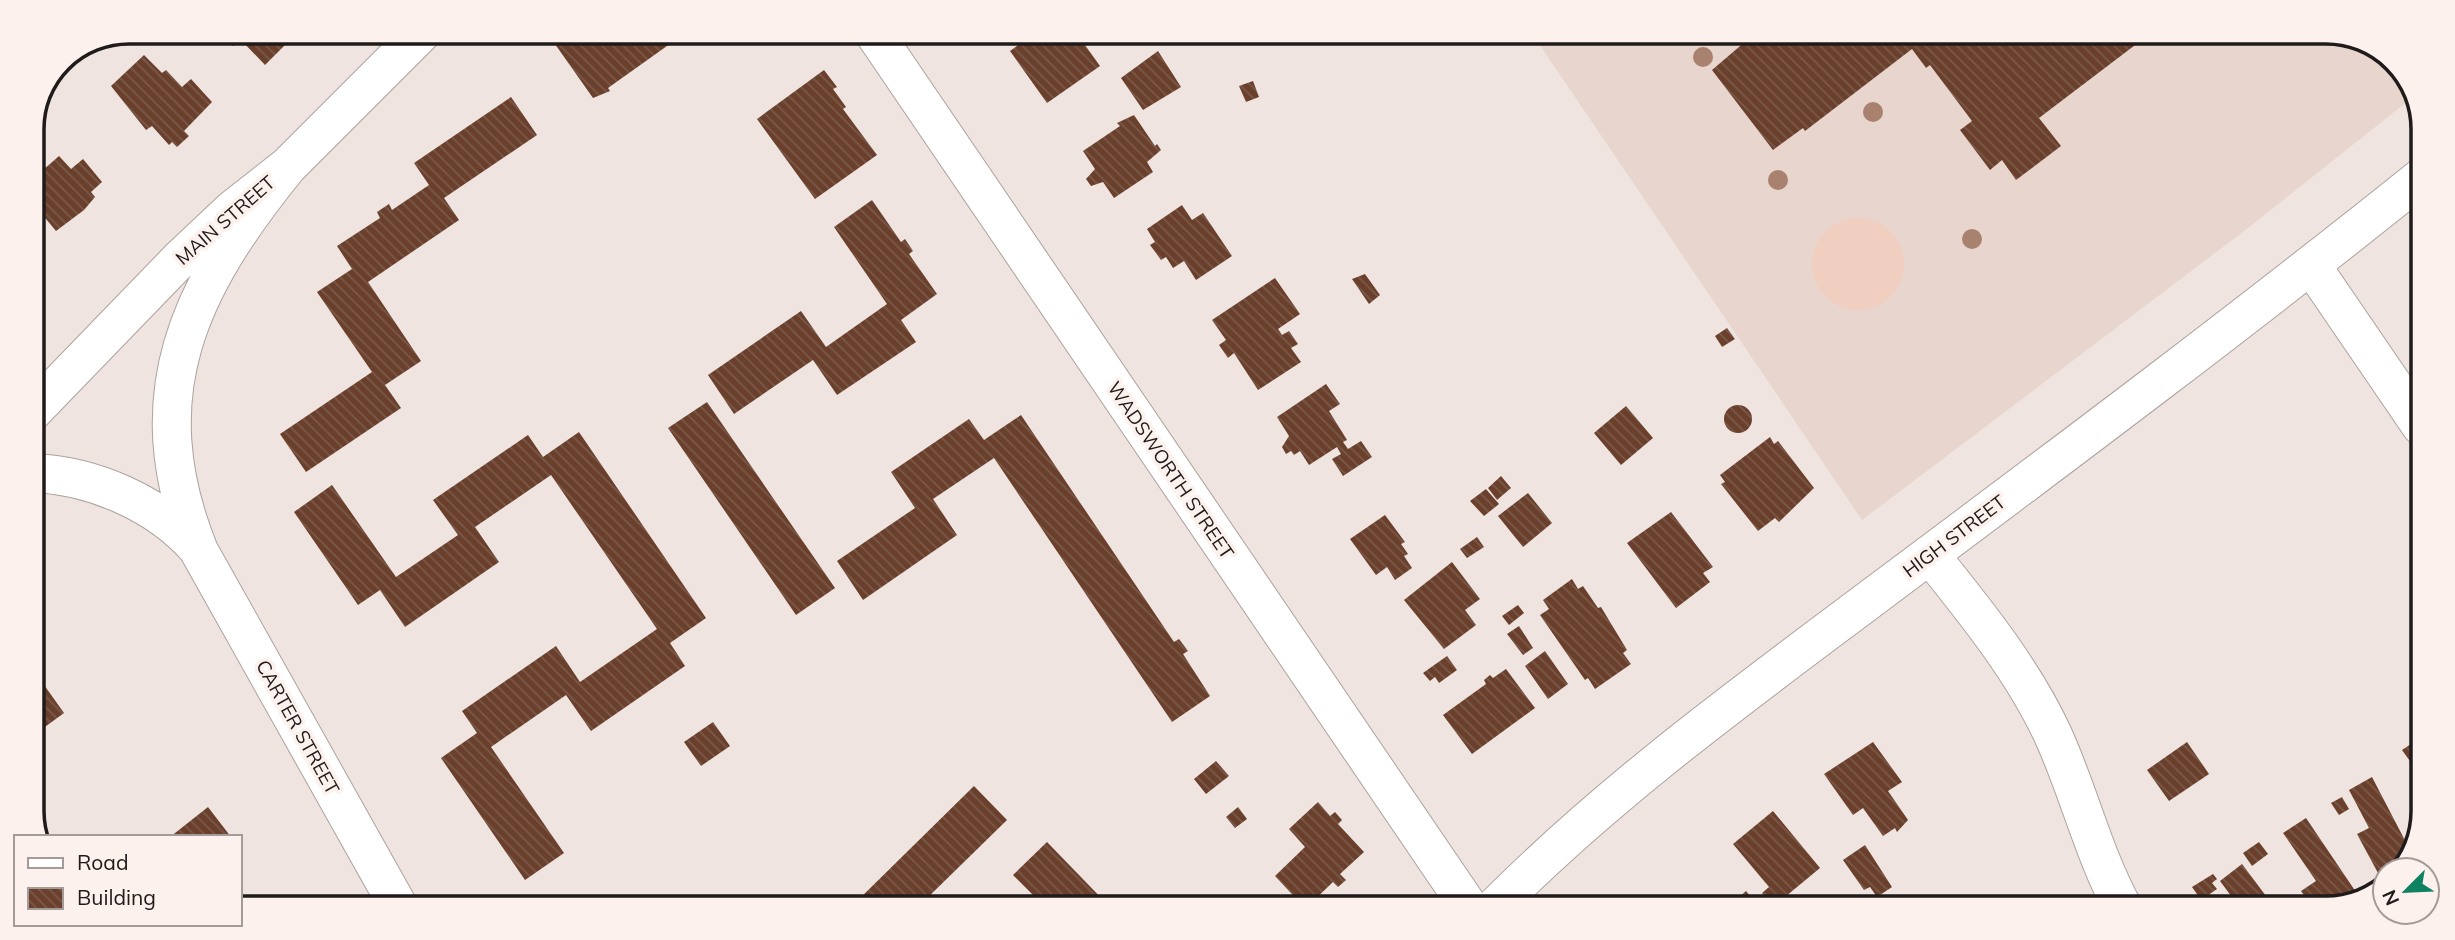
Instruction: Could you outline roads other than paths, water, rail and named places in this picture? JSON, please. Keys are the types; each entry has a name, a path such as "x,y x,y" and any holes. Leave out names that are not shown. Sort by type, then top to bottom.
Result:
{"street":[{"name":"MAIN STREET","path":"44,400 181,258 232,210 288,166 410,44"},
{"name":"WADSWORTH STREET","path":"881,44 1461,896"},
{"name":"CARTER STREET","path":"288,166 246,219 206,282 191,317 178,361 171,415 173,452 185,512 200,551 393,896"},
{"name":"HIGH STREET","path":"1506,896 1566,839 1681,743 2311,265 2411,186"},
{"path":"2311,265 2411,411"},
{"name":"CARTER STREET","path":"44,474 74,478 125,496 174,527 200,551"},
{"path":"1930,555 2001,648 2039,709 2061,753 2101,864 2117,896"}]}
